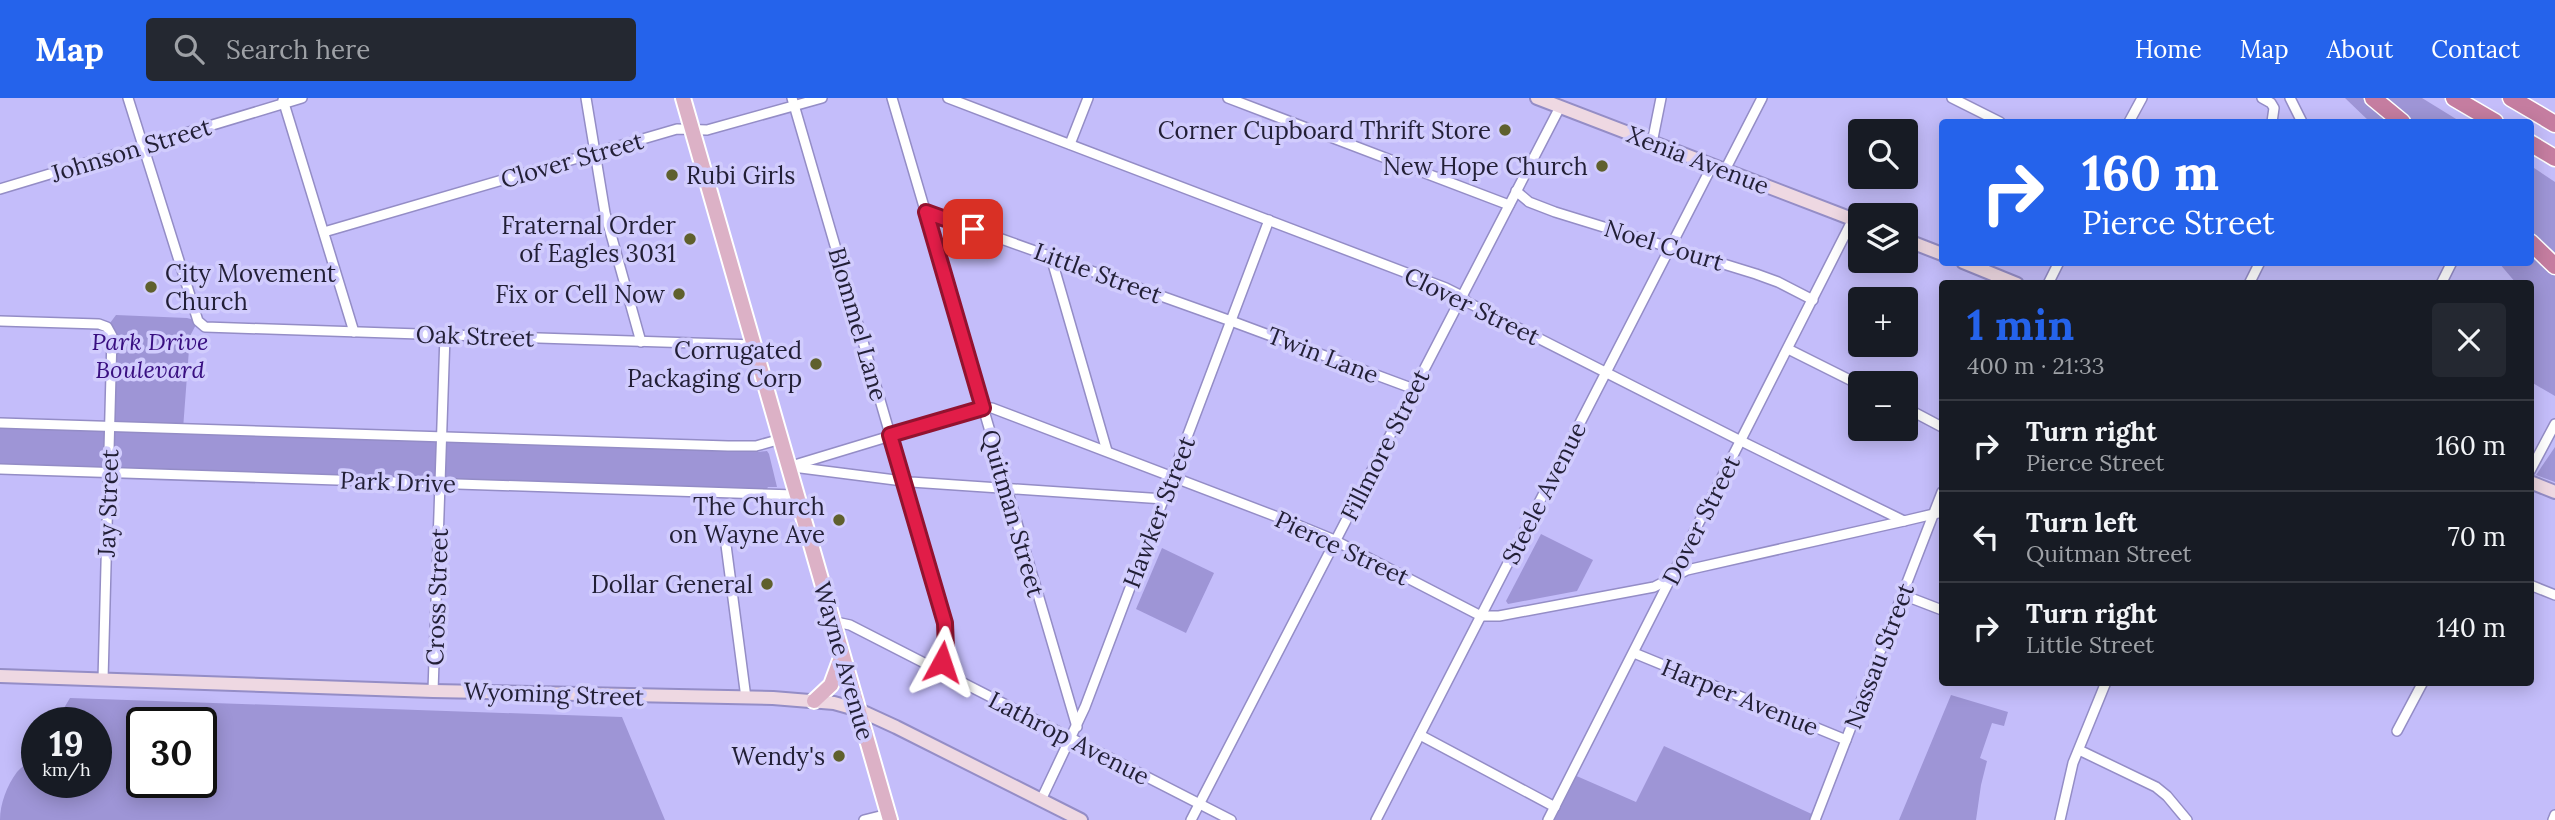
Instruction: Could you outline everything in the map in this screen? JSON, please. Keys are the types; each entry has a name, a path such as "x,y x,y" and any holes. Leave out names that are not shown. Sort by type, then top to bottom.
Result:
{"highway":[{"path":"2373,98 2398,119"},
{"path":"2454,98 2490,119"},
{"path":"2511,98 2555,124"},
{"path":"2534,145 2555,158"},
{"path":"2534,246 2555,266"}],"main road":[{"name":"Wayne Avenue","path":"683,98 889,817"},
{"path":"814,701 831,685 842,654"}],"street":[{"path":"128,98 144,146"},
{"name":"Johnson Street","path":"0,190 283,101 302,98"},
{"path":"586,98 605,213 641,342"},
{"name":"Clover Street","path":"324,232 677,129 707,130 794,102 822,98"},
{"name":"Quitman Street","path":"892,98 1077,727"},
{"name":"Clover Street","path":"948,98 1446,288 1462,296 1467,302 1606,373 1904,521"},
{"path":"1070,144 1088,98"},
{"path":"1228,98 1509,205"},
{"name":"Xenia Avenue","path":"1537,98 1848,218"},
{"path":"1652,143 1661,98"},
{"name":"Steele Avenue","path":"1376,820 1671,246 1762,98"},
{"path":"1951,98 1994,119"},
{"path":"2131,119 2142,98"},
{"path":"2262,98 2274,108 2272,119"},
{"path":"2290,98 2300,119"},
{"path":"283,101 354,332"},
{"name":"Blommel Lane","path":"794,102 945,623 946,649 939,671"},
{"name":"Fillmore Street","path":"1191,820 1559,107"},
{"name":"Oak Street","path":"144,146 198,321 205,327 755,345"},
{"name":"Noel Court","path":"1516,191 1529,202 1555,212 1671,246 1778,282 1813,300"},
{"name":"Little Street","path":"926,212 1231,321"},
{"name":"Hawker Street","path":"1041,800 1077,727 1269,220"},
{"name":"Dover Street","path":"1548,820 1813,300 1848,237"},
{"path":"1918,245 1939,253"},
{"path":"1051,257 1107,451"},
{"path":"1973,266 2007,280"},
{"name":"Jay Street","path":"0,321 99,324 107,327 112,335 103,680"},
{"name":"Twin Lane","path":"1231,321 1414,389"},
{"name":"Cross Street","path":"433,691 444,335"},
{"path":"1788,349 1848,379"},
{"path":"788,467 983,408"},
{"name":"Pierce Street","path":"983,408 992,408 1288,521 1481,616"},
{"path":"1918,414 1939,425"},
{"name":"Park Drive","path":"0,424 728,446 756,446 781,439"},
{"path":"2534,463 2555,424"},
{"path":"788,467 904,481 1164,499"},
{"name":"Park Drive","path":"0,469 796,495"},
{"path":"2534,484 2555,492"},
{"path":"1481,616 1499,616 1654,587 1687,570 1938,513"},
{"name":"Nassau Street","path":"1815,820 1938,513"},
{"path":"726,545 744,666 746,698"},
{"path":"2534,587 2555,595"},
{"path":"1903,595 1939,609"},
{"name":"Lathrop Avenue","path":"833,626 836,622 850,625 1231,820"},
{"name":"Harper Avenue","path":"1634,653 1846,740"},
{"name":"Wyoming Street","path":"0,676 433,691 746,698 834,703 859,710 1081,820"},
{"path":"2060,820 2068,782 2104,686"},
{"path":"2397,731 2421,686"},
{"path":"1420,736 1555,807"},
{"path":"2079,750 2156,787 2188,820"},
{"path":"2553,820 2555,815"},
{"path":"864,820 889,817"}],"green space":[{"path":"2345,98 2422,98 2456,119 2367,119"},
{"path":"2534,168 2555,182 2555,396 2534,384 2534,280 2513,280 2502,266 2534,266"},
{"name":"Park Drive Boulevard","path":"116,315 187,318 198,321 190,336 183,429 756,446 758,452 767,451 769,454 777,487 768,487 764,493 0,469 0,423 110,427 112,336 107,327"},
{"path":"2555,447 2555,482 2536,475"},
{"path":"1541,534 1593,560 1577,591 1508,604 1506,601"},
{"path":"1162,548 1214,573 1186,633 1136,609"},
{"path":"1951,695 2008,712 2004,726 1992,723 1980,758 1987,761 1976,820 1899,820"},
{"path":"70,698 622,717 665,820 0,820 3,801 21,769 21,798 112,798 112,707 65,707"},
{"path":"1664,746 1816,816 1815,820 1548,820 1572,774 1636,802"}],"place":[{"name":"Corner Cupboard Thrift Store","path":"1505,130"},
{"name":"New Hope Church","path":"1602,166"},
{"name":"Rubi Girls","path":"672,175"},
{"name":"Fraternal Order of Eagles 3031","path":"690,239"},
{"name":"City Movement Church","path":"151,287"},
{"name":"Fix or Cell Now","path":"679,294"},
{"name":"Corrugated Packaging Corp","path":"816,364"},
{"name":"The Church on Wayne Ave","path":"839,520"},
{"name":"Dollar General","path":"767,584"},
{"name":"Wendy's","path":"839,756"}],"route":[{"path":"942,662 947,637 945,623 890,435 983,408 926,212 973,229"}]}
